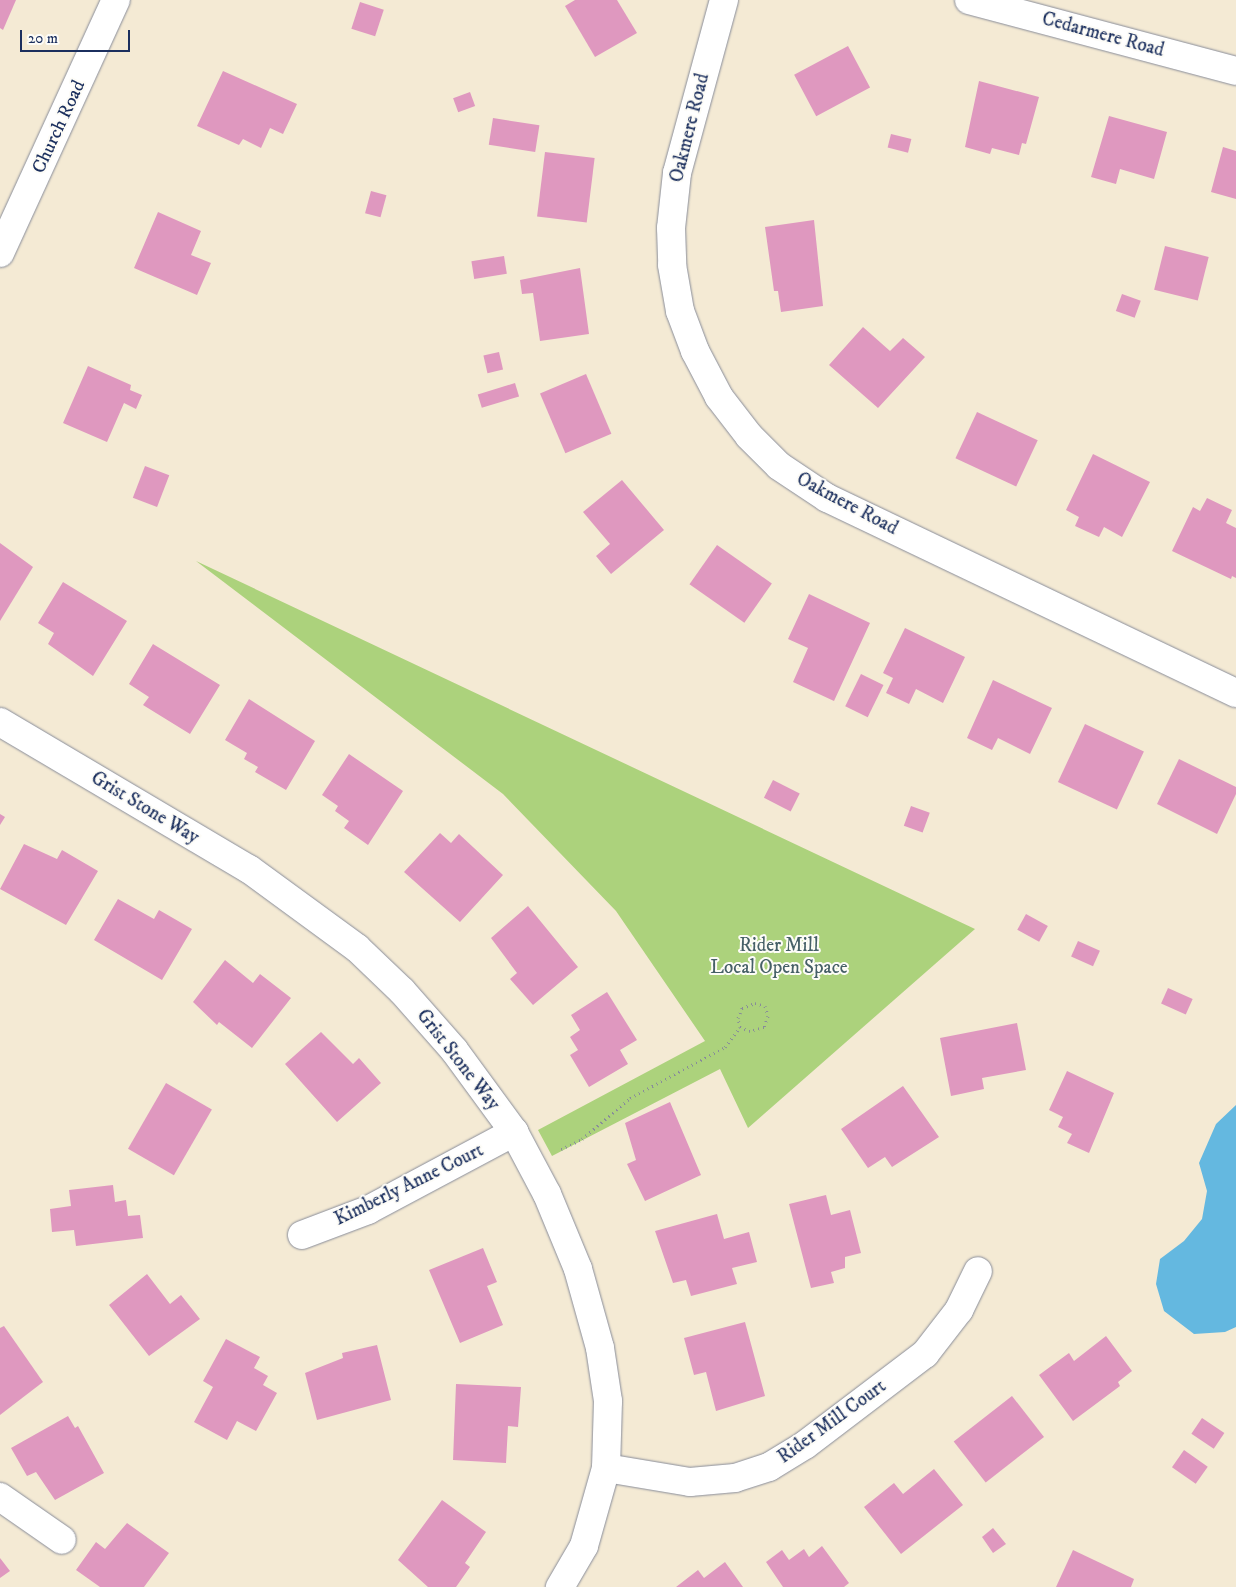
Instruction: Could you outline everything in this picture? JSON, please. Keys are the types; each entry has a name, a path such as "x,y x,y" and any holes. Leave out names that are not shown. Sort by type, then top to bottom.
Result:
{"street":[{"name":"Church Road","path":"0,253 116,0"},
{"name":"Oakmere Road","path":"724,0 677,173 671,228 672,265 680,311 695,351 719,397 749,436 779,466 827,498 1236,693"},
{"name":"Cedarmere Road","path":"969,0 1236,71"},
{"name":"Grist Stone Way","path":"0,722 249,869 357,948 402,991 454,1050 514,1132 532,1165 578,1269 600,1348 608,1401 606,1468 584,1546 560,1587"},
{"name":"Kimberly Anne Court","path":"302,1235 368,1210 514,1132"},
{"name":"Rider Mill Court","path":"606,1468 690,1482 735,1478 769,1467 805,1445 925,1354 959,1310 978,1271"},
{"path":"0,1497 62,1540"}],"path":[{"path":"755,1003 766,1006 768,1016 764,1027 750,1031 740,1027 738,1018 742,1008 755,1003"},
{"path":"532,1165 582,1139 630,1098 707,1059 724,1047 740,1027"}],"green space":[{"name":"Rider Mill Local Open Space","path":"196,561 975,929 748,1128 720,1069 552,1156 538,1130 705,1041 616,911 503,794"}],"water":[{"path":"1236,1105 1236,1327 1225,1332 1194,1334 1164,1311 1156,1284 1160,1259 1184,1241 1202,1219 1207,1191 1199,1163 1216,1124"}],"building":[{"path":"0,0 16,0 3,30 0,28"},
{"path":"575,0 617,0 637,33 595,57 565,6"},
{"path":"360,2 384,10 375,36 351,29"},
{"path":"848,46 870,87 816,116 794,75"},
{"path":"223,71 297,104 283,134 270,128 261,148 243,139 239,145 197,126"},
{"path":"979,81 1039,97 1026,144 1022,143 1019,155 992,148 990,154 965,147"},
{"path":"470,92 475,106 458,112 453,98"},
{"path":"1109,116 1167,132 1154,179 1120,169 1116,184 1091,177"},
{"path":"493,118 539,125 535,152 489,145"},
{"path":"891,134 911,139 908,153 888,148"},
{"path":"1223,147 1236,151 1236,199 1211,192"},
{"path":"545,152 595,158 587,223 537,217"},
{"path":"371,191 386,195 381,217 365,213"},
{"path":"158,212 201,231 191,255 211,263 197,295 134,268"},
{"path":"814,220 823,306 781,312 778,291 774,291 765,227"},
{"path":"1165,246 1209,257 1198,301 1154,290"},
{"path":"504,256 507,274 474,279 471,261"},
{"path":"580,268 589,334 540,341 533,293 522,294 520,280"},
{"path":"1122,294 1141,301 1135,318 1116,311"},
{"path":"863,327 890,351 903,338 925,357 878,408 829,365"},
{"path":"499,352 503,370 487,373 483,356"},
{"path":"88,366 131,385 130,390 142,395 136,409 124,403 107,442 63,423"},
{"path":"586,374 611,434 565,453 540,394"},
{"path":"515,383 519,396 482,408 478,394"},
{"path":"977,412 1038,440 1016,487 955,458"},
{"path":"1093,454 1150,482 1122,537 1104,527 1099,537 1075,526 1079,517 1066,510"},
{"path":"145,466 169,475 157,507 133,498"},
{"path":"622,480 664,530 611,574 596,556 610,544 583,512"},
{"path":"1207,498 1232,510 1226,523 1236,528 1236,578 1232,576 1231,579 1172,551 1193,507 1200,511"},
{"path":"0,543 33,567 0,621"},
{"path":"717,545 772,583 744,623 689,584"},
{"path":"63,582 127,621 93,676 48,644 54,633 38,623"},
{"path":"809,594 870,623 834,701 793,682 808,648 788,639"},
{"path":"905,628 965,657 943,703 916,689 909,704 886,693 893,678 883,673"},
{"path":"153,644 220,685 190,734 143,705 149,697 129,684"},
{"path":"861,674 883,685 868,717 845,706"},
{"path":"993,680 1052,708 1030,754 998,738 992,750 967,738"},
{"path":"249,699 315,741 286,790 255,772 258,767 244,759 247,753 225,740"},
{"path":"1085,724 1144,751 1117,809 1058,782"},
{"path":"349,754 403,791 368,845 344,828 349,821 335,811 338,806 322,795"},
{"path":"1179,759 1236,787 1236,794 1217,834 1157,804"},
{"path":"773,780 800,794 791,811 764,798"},
{"path":"911,806 930,813 923,833 904,826"},
{"path":"0,814 5,817 0,825"},
{"path":"440,833 451,843 459,834 503,875 460,922 404,872"},
{"path":"24,844 57,859 62,850 98,871 66,925 0,889"},
{"path":"118,899 154,919 159,910 192,929 162,980 94,940"},
{"path":"528,906 578,967 533,1005 510,979 517,973 491,938"},
{"path":"1026,914 1048,926 1039,942 1017,930"},
{"path":"1078,941 1100,951 1093,966 1071,957"},
{"path":"225,960 253,983 260,974 291,998 252,1048 219,1022 217,1025 193,1002"},
{"path":"1168,988 1193,999 1186,1015 1161,1004"},
{"path":"607,992 637,1040 620,1050 628,1064 589,1087 570,1055 578,1050 570,1037 580,1030 571,1015"},
{"path":"1017,1023 1026,1070 982,1078 984,1089 951,1096 940,1038"},
{"path":"321,1032 353,1064 359,1058 381,1083 337,1122 285,1064"},
{"path":"1067,1071 1114,1093 1089,1153 1067,1143 1072,1134 1058,1127 1063,1117 1049,1110"},
{"path":"166,1083 212,1110 174,1175 128,1149"},
{"path":"903,1086 939,1137 892,1167 885,1157 868,1168 841,1129"},
{"path":"670,1102 701,1175 645,1201 627,1164 636,1160 625,1123"},
{"path":"113,1185 115,1202 126,1200 128,1216 140,1215 143,1238 76,1246 74,1230 52,1232 50,1209 71,1206 69,1190"},
{"path":"826,1195 831,1215 850,1210 861,1253 845,1257 845,1268 831,1272 834,1283 811,1288 789,1204"},
{"path":"717,1214 724,1239 749,1232 757,1262 732,1268 737,1284 691,1296 686,1280 673,1283 655,1231"},
{"path":"483,1248 497,1282 487,1286 503,1325 460,1343 429,1270"},
{"path":"147,1274 170,1304 181,1295 200,1319 149,1356 109,1305"},
{"path":"745,1322 765,1396 716,1411 706,1372 694,1375 684,1338"},
{"path":"4,1326 43,1382 0,1415 0,1328"},
{"path":"1106,1336 1132,1371 1118,1382 1120,1386 1073,1421 1039,1375 1069,1353 1074,1361"},
{"path":"226,1339 260,1357 254,1368 268,1376 263,1385 277,1393 256,1431 237,1421 227,1440 194,1422 213,1387 203,1381"},
{"path":"377,1345 391,1400 317,1420 305,1373 343,1358 342,1353"},
{"path":"456,1384 521,1387 518,1427 508,1426 506,1463 453,1460"},
{"path":"1012,1396 1044,1437 986,1483 954,1442"},
{"path":"68,1416 75,1428 78,1426 104,1473 55,1500 36,1472 27,1476 11,1448"},
{"path":"1202,1418 1224,1433 1214,1449 1191,1434"},
{"path":"1184,1450 1208,1467 1196,1484 1172,1467"},
{"path":"934,1469 963,1505 901,1554 864,1507 894,1483 903,1494"},
{"path":"442,1500 486,1532 465,1563 470,1567 456,1587 428,1587 398,1560"},
{"path":"127,1523 169,1553 144,1587 100,1587 76,1570 96,1542 105,1549"},
{"path":"993,1528 1006,1544 993,1553 982,1537"},
{"path":"822,1546 849,1583 844,1587 783,1587 766,1562 782,1550 789,1560 804,1549 809,1557"},
{"path":"1073,1550 1134,1579 1131,1587 1056,1587"},
{"path":"0,1558 10,1571 0,1578"},
{"path":"725,1562 743,1587 676,1587 698,1570 704,1578"}]}
